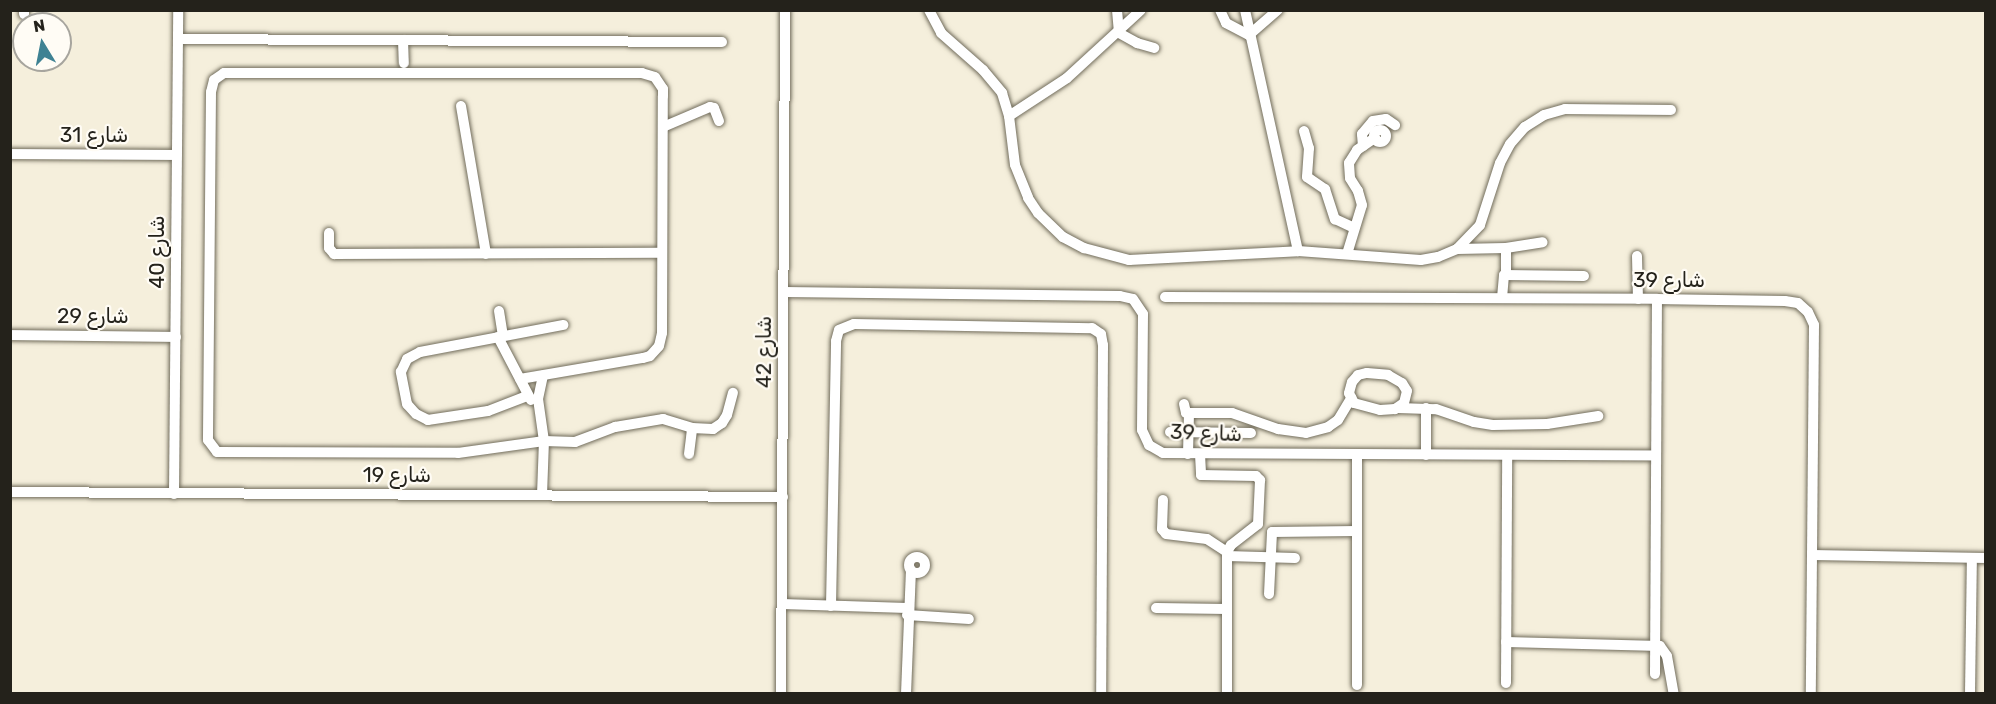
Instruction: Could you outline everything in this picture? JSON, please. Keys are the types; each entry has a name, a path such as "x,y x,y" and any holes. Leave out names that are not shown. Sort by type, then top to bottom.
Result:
{"street":[{"name":"شارع 40","path":"174,494 178,10"},
{"name":"شارع 42","path":"781,693 785,10"},
{"path":"929,10 941,33 994,81 1002,93 1009,116 1016,165 1028,198 1049,226 1063,237 1084,248 1106,256 1129,260 1298,251 1421,260 1438,257 1457,249 1480,225 1500,163 1510,144 1525,127 1544,115 1565,109 1671,110"},
{"path":"1117,10 1119,33"},
{"path":"1009,116 1067,78 1119,33 1141,10"},
{"path":"1220,10 1226,23 1249,35"},
{"path":"1245,10 1298,251"},
{"path":"1249,35 1278,10"},
{"path":"1119,33 1137,44 1154,48"},
{"path":"178,39 722,42"},
{"path":"403,40 404,68"},
{"path":"520,379 643,358 655,352 662,340 663,88 655,77 649,74 404,68 224,73 214,80 211,103 210,445 221,453 458,453 544,441 575,442 615,427 663,419 692,428 713,429 720,425 732,406 733,393"},
{"path":"461,105 486,254"},
{"path":"663,127 710,107 714,108 719,121"},
{"path":"1347,254 1362,205 1358,190 1350,178 1349,163 1357,150 1363,146 1374,138 1384,141 1387,137 1385,132 1397,124 1386,119 1374,122 1362,134 1363,146"},
{"path":"1304,131 1309,148 1307,177 1328,193 1335,219 1354,228"},
{"name":"شارع 31","path":"10,154 177,155"},
{"path":"329,233 329,248 334,254 662,253"},
{"path":"1457,249 1506,248 1542,242"},
{"path":"1502,298 1503,276 1506,275 1506,248"},
{"path":"1637,256 1638,299"},
{"path":"1506,275 1584,276"},
{"name":"شارع 39","path":"784,292 1120,296 1133,299 1143,314 1142,429 1149,445 1163,453 1656,456"},
{"name":"شارع 39","path":"1165,297 1657,299 1798,303 1808,312 1814,330 1812,555"},
{"path":"1655,674 1657,299"},
{"path":"499,310 500,336 527,396 539,405"},
{"path":"831,606 838,330 854,324 1092,328 1101,334 1103,345 1101,693"},
{"path":"527,396 502,408 435,420 422,418 407,404 401,372 407,359 413,354 563,325"},
{"name":"شارع 29","path":"10,335 176,337"},
{"path":"1188,454 1186,408 1232,413 1292,432 1318,432 1338,420 1351,398 1352,382 1358,375 1367,373 1388,375 1405,386 1426,408 1426,455"},
{"path":"542,495 544,441 539,405 543,376"},
{"path":"1398,408 1406,400 1405,386"},
{"path":"1351,398 1359,406 1373,410 1426,408 1493,425 1547,424 1598,416"},
{"path":"689,454 692,428"},
{"path":"1170,432 1251,433"},
{"path":"1200,454 1201,475 1256,476 1260,480 1258,524 1231,545 1227,554 1227,693"},
{"path":"1357,454 1357,685"},
{"path":"1506,684 1507,455"},
{"name":"شارع 19","path":"10,492 783,497"},
{"path":"1163,500 1163,532 1207,539 1227,554 1295,558"},
{"path":"1269,594 1270,534 1275,531 1357,531"},
{"path":"1811,693 1812,555 1986,558"},
{"path":"1970,693 1972,558"},
{"path":"906,693 907,612 911,570"},
{"path":"782,604 907,612 969,619"},
{"path":"1156,608 1227,609"},
{"path":"1506,642 1655,645 1666,652 1674,693"}]}
